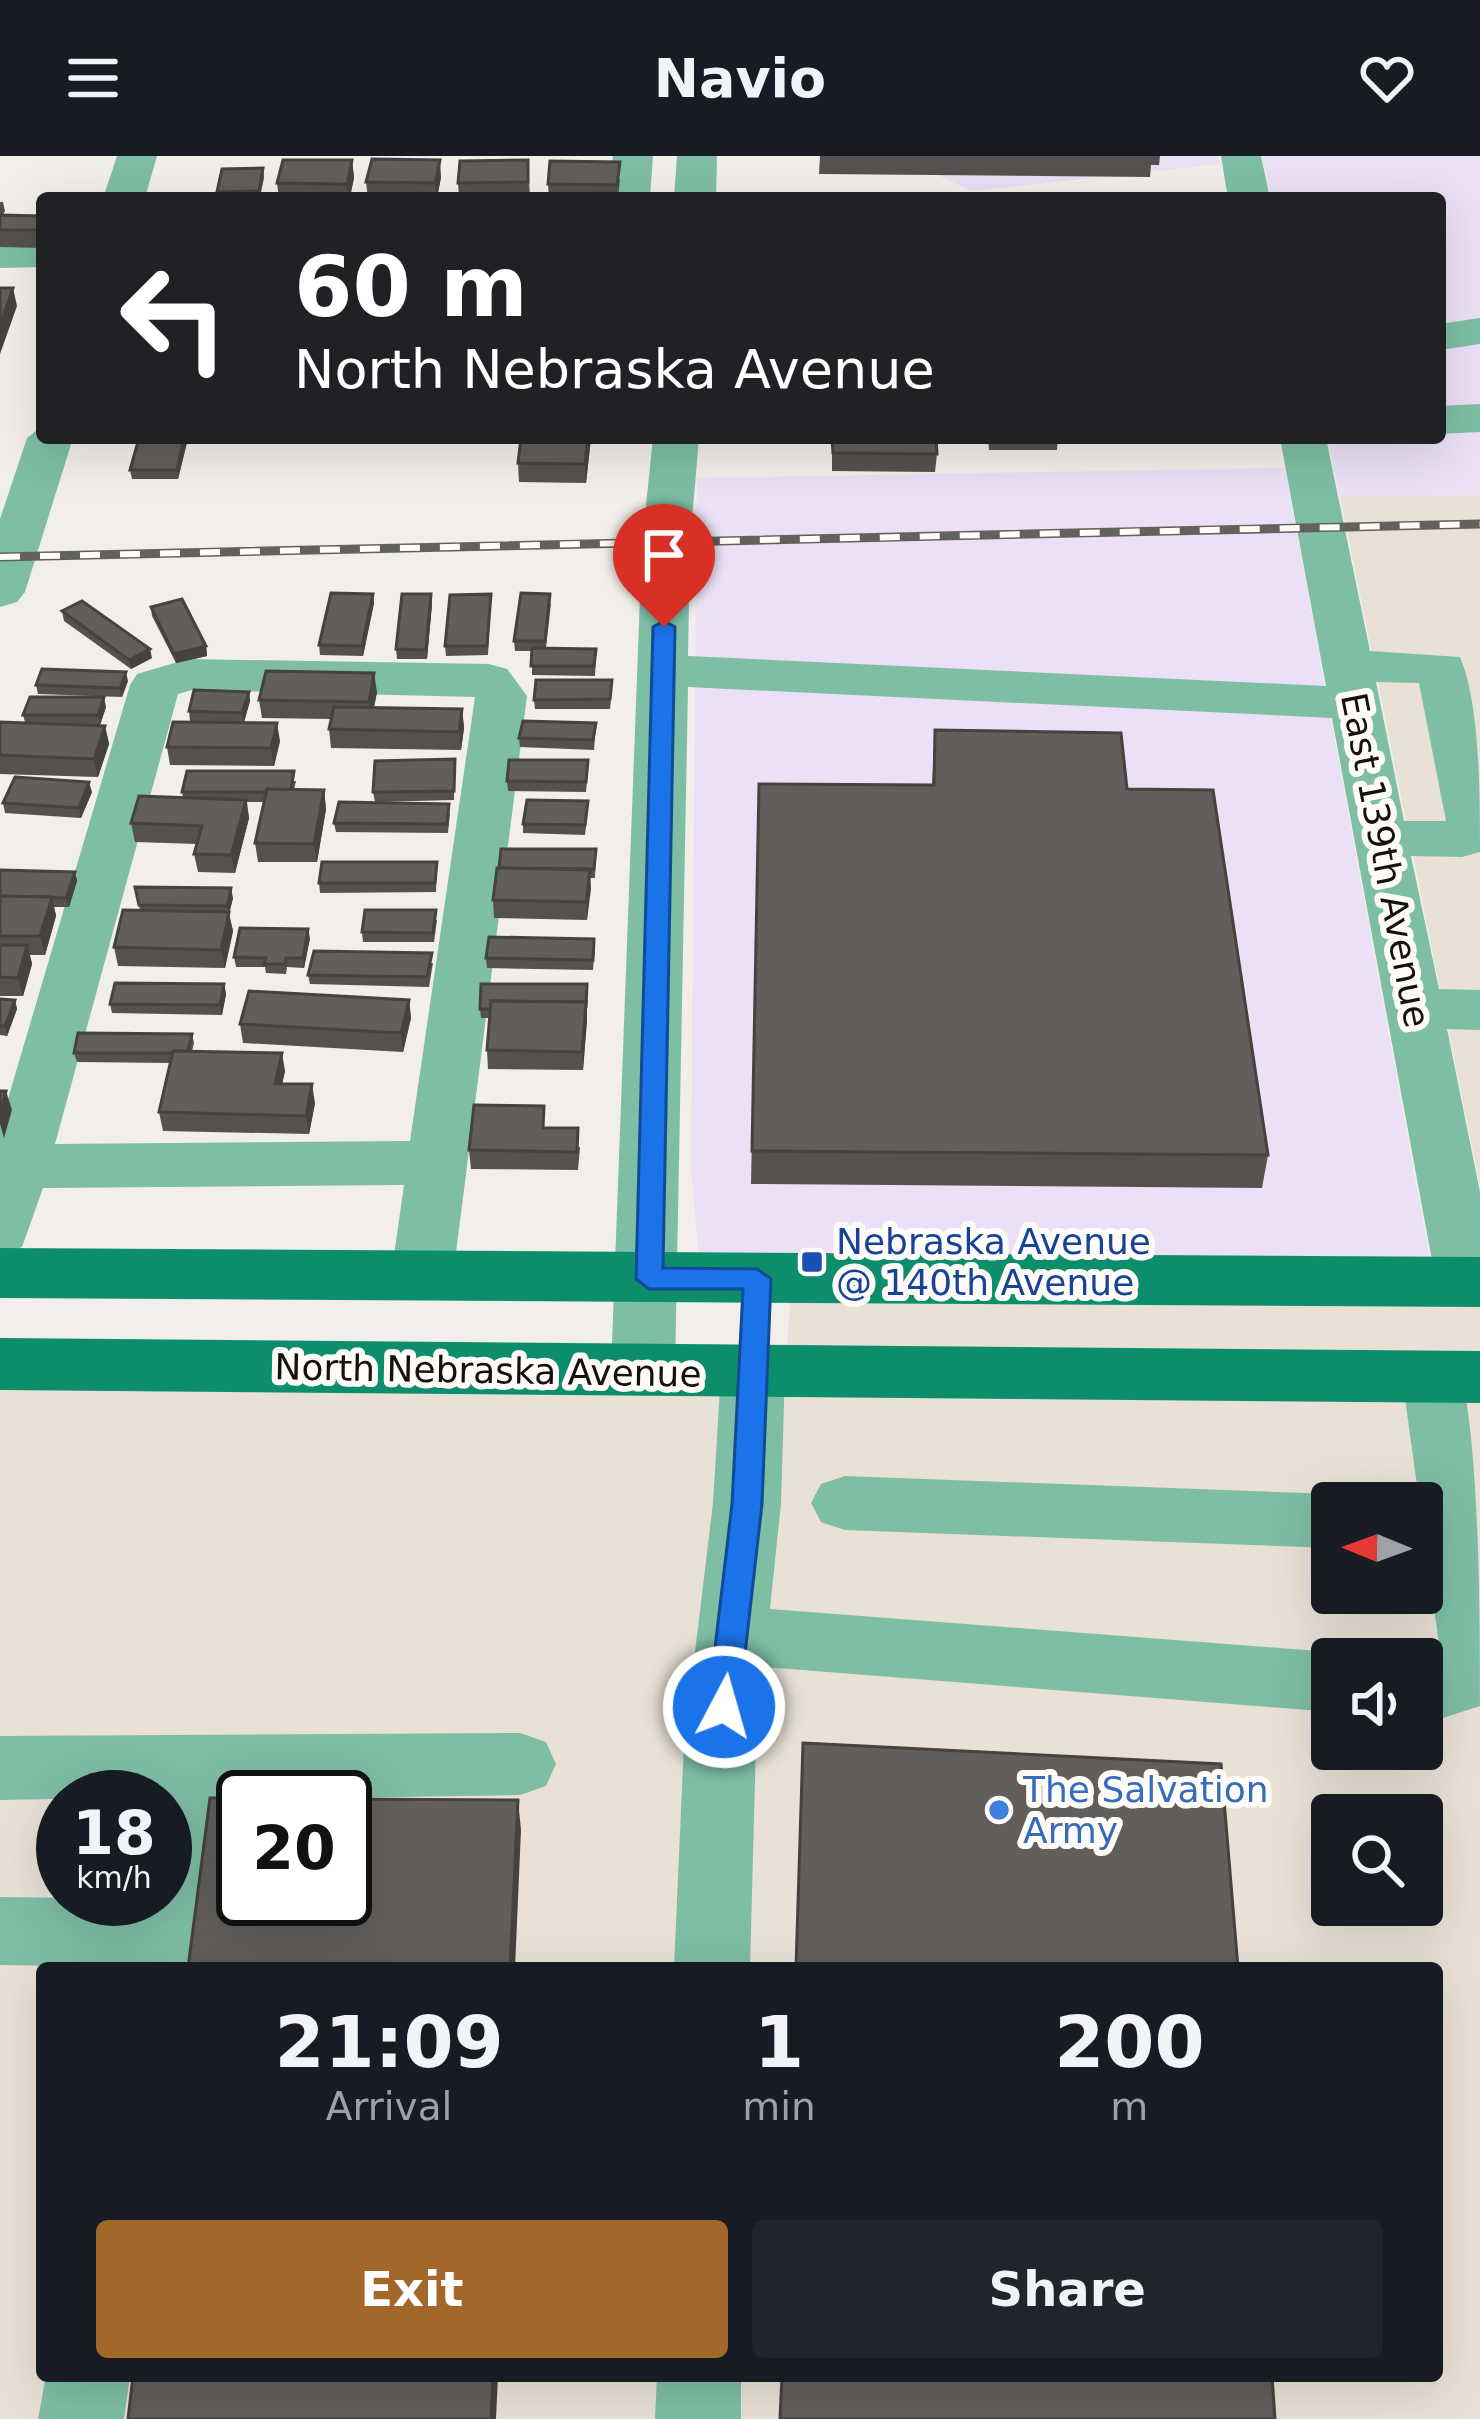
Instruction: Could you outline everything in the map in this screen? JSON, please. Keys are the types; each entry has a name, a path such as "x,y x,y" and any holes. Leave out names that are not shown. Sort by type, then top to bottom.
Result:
{"main road":[{"path":"0,1273 1473,1282"},
{"path":"753,1372 757,1279"},
{"name":"North Nebraska Avenue","path":"0,1364 1457,1377"}],"street":[{"path":"126,192 137,156"},
{"path":"630,192 633,156"},
{"path":"694,192 697,156"},
{"path":"1240,156 1249,192"},
{"path":"0,255 36,254"},
{"path":"1446,300 1480,297"},
{"path":"1446,337 1480,332"},
{"path":"1446,419 1480,418"},
{"path":"0,592 48,444"},
{"path":"643,1372 666,543 675,444"},
{"name":"East 139th Avenue","path":"1304,444 1414,1008 1473,1282"},
{"path":"663,670 1353,685 1461,667 1474,829 1462,839 1382,838"},
{"path":"0,1231 155,686 188,674 489,680 501,696 422,1276"},
{"path":"1414,1008 1480,1010"},
{"path":"18,1166 437,1162"},
{"path":"712,1962 720,1743 747,1504 753,1372"},
{"path":"1443,1688 1470,1679 1477,1663 1454,1525 1457,1377"},
{"path":"845,1503 1311,1520"},
{"path":"732,1635 1311,1680"},
{"path":"0,1768 520,1764"},
{"path":"0,1931 158,1950 182,1809 152,1769"},
{"path":"81,2419 87,2382"},
{"path":"698,2419 699,2382"}],"shaded area":[{"path":"830,156 1219,156 1221,164 972,191 936,174"},
{"path":"1262,156 1480,156 1480,495 1340,496 1328,444 1446,444 1446,192 1271,192"},
{"path":"1285,468 1430,1260 699,1257 691,1169 697,478"},
{"path":"1480,495 1480,1186 1340,496"},
{"path":"790,1301 1480,1304 1480,1354 787,1350"},
{"path":"0,1387 1480,1401 1480,2419 0,2419"}],"building":[{"path":"372,159 440,160 435,183 366,182"},
{"path":"283,160 352,160 347,184 277,183"},
{"path":"528,160 528,182 458,183 460,161"},
{"path":"550,161 620,162 617,185 548,184"},
{"path":"263,168 259,191 217,192 222,169"},
{"path":"0,215 36,216 36,230 0,230"},
{"path":"0,288 13,288 0,325"},
{"path":"137,444 183,444 177,470 130,470"},
{"path":"520,444 587,444 585,464 518,463"},
{"path":"832,444 936,444 937,454 833,453"},
{"path":"331,593 373,594 362,646 319,645"},
{"path":"521,593 550,594 545,641 514,641"},
{"path":"402,594 431,594 426,650 396,649"},
{"path":"491,594 487,646 445,646 450,595"},
{"path":"182,599 206,646 174,654 151,607"},
{"path":"82,601 150,649 129,660 62,611"},
{"path":"532,648 596,649 594,666 531,666"},
{"path":"42,669 126,672 120,688 36,685"},
{"path":"266,671 374,673 369,702 259,700"},
{"path":"536,680 612,680 610,699 534,700"},
{"path":"194,690 249,692 242,713 189,711"},
{"path":"30,697 104,697 98,715 23,715"},
{"path":"334,707 462,709 459,732 329,729"},
{"path":"523,721 596,723 593,740 519,738"},
{"path":"0,722 105,726 94,759 0,755"},
{"path":"173,722 277,723 271,748 167,747"},
{"path":"935,730 1121,733 1127,789 1213,790 1268,1155 752,1151 759,784 934,785"},
{"path":"455,759 454,791 373,792 375,761"},
{"path":"509,760 588,760 586,782 507,781"},
{"path":"187,771 294,771 291,790 182,792"},
{"path":"15,777 89,782 79,808 3,803"},
{"path":"267,789 324,790 314,844 255,843"},
{"path":"139,796 246,800 231,855 194,854 202,826 131,823"},
{"path":"527,800 588,801 585,825 523,824"},
{"path":"339,802 449,804 447,824 334,823"},
{"path":"501,849 596,849 594,869 499,868"},
{"path":"322,862 437,862 435,883 319,883"},
{"path":"497,868 590,870 586,902 493,900"},
{"path":"0,870 75,872 66,898 0,896"},
{"path":"135,887 231,888 227,906 139,905"},
{"path":"0,896 52,897 40,936 0,936"},
{"path":"123,910 229,912 221,950 114,947"},
{"path":"365,910 436,910 433,933 362,932"},
{"path":"240,928 308,929 303,958 264,964 266,958 234,957"},
{"path":"489,937 594,939 593,960 486,958"},
{"path":"0,945 27,945 18,978 0,977"},
{"path":"314,951 432,953 427,977 308,975"},
{"path":"115,983 224,984 220,1005 110,1004"},
{"path":"481,984 587,984 586,1008 586,1002 491,1001 491,1009 480,1009"},
{"path":"249,991 409,1000 401,1033 240,1024"},
{"path":"0,999 15,1000 5,1026 0,1026"},
{"path":"491,1001 586,1002 582,1052 487,1050"},
{"path":"78,1033 192,1034 188,1051 74,1053"},
{"path":"173,1051 282,1053 275,1084 312,1084 306,1116 159,1112"},
{"path":"474,1105 544,1106 543,1128 578,1128 577,1152 469,1150"},
{"path":"803,1743 1221,1764 1238,1962 796,1962"},
{"path":"210,1798 216,1798 216,1926 372,1926 372,1799 518,1800 510,1962 189,1962"},
{"path":"132,2382 493,2382 491,2419 128,2419"},
{"path":"782,2382 1272,2382 1275,2419 780,2419"}],"railway":[{"path":"0,557 1480,524"}],"place":[{"name":"Nebraska Avenue @ 140th Avenue","path":"812,1262"},
{"name":"The Salvation Army","path":"999,1810"}],"route":[{"path":"664,627 649,1279 757,1279 747,1504 724,1707"}]}
